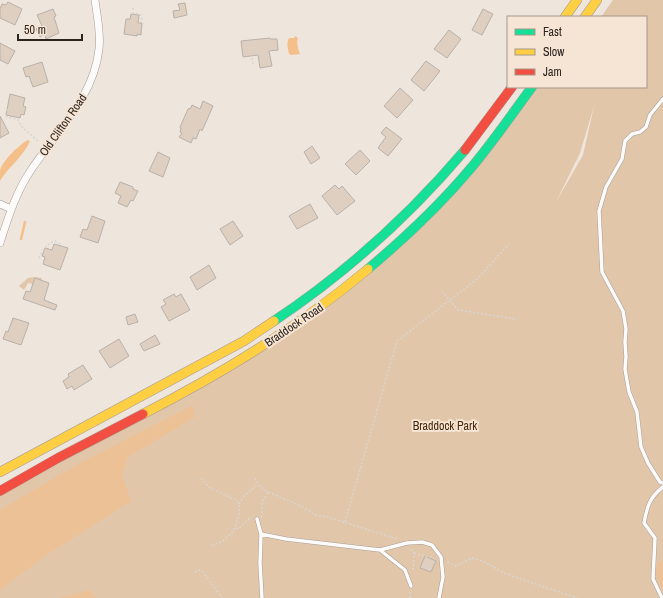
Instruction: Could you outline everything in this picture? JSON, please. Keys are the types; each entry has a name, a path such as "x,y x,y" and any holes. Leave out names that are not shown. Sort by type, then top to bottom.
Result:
{"main road":[{"path":"586,16 598,0"},
{"path":"565,16 575,2"},
{"name":"Braddock Road","path":"0,472 244,341 307,299 361,256 417,203 464,150 511,88"},
{"name":"Braddock Road","path":"0,491 234,365 320,308 381,259 431,212 472,166 531,88"}],"street":[{"name":"Old Clifton Road","path":"0,242 11,208 30,171 70,117 92,78 99,48 98,18 95,0"},
{"path":"0,204 11,208"}],"lane":[{"path":"663,99 650,115 646,127 640,132 632,134 625,141 622,160 606,187 599,211 602,272 623,311 626,328 625,368 629,392 636,412 641,447 648,463 660,482 663,483"},
{"path":"662,598 652,579 655,538 644,523 646,509 654,494 663,487"},
{"path":"257,519 261,534 260,563 262,598"},
{"path":"261,534 286,540 380,550 407,543 422,542 432,545 441,557 443,577 439,598"},
{"path":"380,550 404,570 411,586"}],"path":[{"path":"134,8 133,13 140,14 143,21"},
{"path":"252,58 252,64"},
{"path":"6,108 5,116 18,120 21,126 39,142"},
{"path":"39,258 43,249 49,243 55,242 64,246"},
{"path":"345,522 396,341 482,274 509,244"},
{"path":"442,291 458,310 516,319"},
{"path":"201,478 210,488 236,500 239,504"},
{"path":"255,478 258,484 268,492 310,511 314,515 322,515 388,535 407,543 414,553 413,572"},
{"path":"211,546 223,541 233,532 239,516 239,504 244,496 258,484"},
{"path":"262,518 262,502 268,492"},
{"path":"235,528 238,529 254,516"},
{"path":"414,553 441,560 456,566 472,558 483,561 504,573 577,598"},
{"path":"195,572 199,570 203,572 222,598"},
{"path":"410,598 411,586"}],"green space":[{"name":"Braddock Park","path":"613,0 663,0 663,598 0,598 0,492 275,339 431,212 531,88 647,88 647,16 602,16","holes":["594,106 583,155 556,202 580,153"]},
{"path":"28,278 42,278 41,281 33,284 28,283 24,290 19,286"}],"shaded area":[{"path":"295,36 298,38 297,44 300,54 291,55 289,54 288,42 289,38 294,38"},
{"path":"28,140 30,141 24,152 0,181 1,167 7,158"},
{"path":"193,405 195,417 128,457 122,475 131,501 45,556 0,590 0,510 80,463"},
{"path":"663,560 663,590 658,581 656,571 657,564"},
{"path":"89,590 97,598 60,598"}],"building":[{"path":"8,2 22,9 15,25 0,18 0,9 2,4 6,5"},
{"path":"185,3 187,15 174,18 173,11 180,10 178,4"},
{"path":"53,9 56,16 54,17 59,33 46,39 45,34 40,37 36,29 42,26 37,15"},
{"path":"483,9 493,14 482,35 472,30"},
{"path":"131,14 139,15 138,23 142,23 141,35 137,34 137,36 124,34 126,19 130,19"},
{"path":"449,30 461,39 447,58 434,49"},
{"path":"270,38 277,39 278,50 269,51 272,66 260,68 258,55 243,57 241,41"},
{"path":"0,43 15,51 8,64 0,60"},
{"path":"426,61 440,71 424,91 411,80"},
{"path":"42,62 48,82 33,87 29,76 26,77 23,68"},
{"path":"400,88 413,100 397,118 384,106"},
{"path":"10,94 25,98 23,106 26,107 24,115 21,114 20,118 6,115"},
{"path":"203,101 213,106 202,131 200,129 196,139 193,138 191,143 179,137 182,133 180,132 180,127 188,109 191,108 192,105 200,109"},
{"path":"0,116 9,133 0,138"},
{"path":"386,127 402,139 388,156 378,148 386,137 381,133"},
{"path":"312,146 320,158 311,164 304,152"},
{"path":"360,150 370,161 356,175 345,164"},
{"path":"158,152 170,158 163,177 149,171"},
{"path":"120,182 133,187 133,189 138,191 133,201 131,200 127,207 118,203 121,196 115,193"},
{"path":"335,185 339,189 342,186 355,201 337,215 322,196"},
{"path":"310,204 318,218 297,229 289,216"},
{"path":"92,216 105,221 98,243 80,237 83,229 87,230"},
{"path":"233,221 243,236 230,245 220,229"},
{"path":"54,244 68,248 60,270 43,264 45,257 42,256 45,248 52,250"},
{"path":"209,265 216,278 197,290 190,277"},
{"path":"35,278 49,283 44,300 57,305 55,310 23,299 26,291 30,292"},
{"path":"174,294 176,297 181,294 190,310 169,321 161,307 166,304 163,300"},
{"path":"135,314 138,322 128,325 126,317"},
{"path":"13,318 29,323 21,345 3,339 6,331 8,332"},
{"path":"155,335 160,344 144,351 140,344"},
{"path":"119,339 129,356 110,368 99,351"},
{"path":"83,365 92,379 74,390 72,386 67,389 63,381 69,377 68,374"},
{"path":"425,556 436,561 431,572 420,568"}],"waterway":[{"path":"21,239 25,222"}],"traffic: fast":[{"path":"368,269 422,221 459,182 487,148 531,88"},
{"path":"274,321 301,303 376,242 422,198 465,150"}],"traffic: slow":[{"path":"566,16 577,0"},
{"path":"586,16 597,0"},
{"path":"143,414 202,382 288,330 368,269"},
{"path":"0,472 244,341 274,321"}],"traffic: jam":[{"path":"465,150 511,88"},
{"path":"0,491 58,458 143,414"}]}
